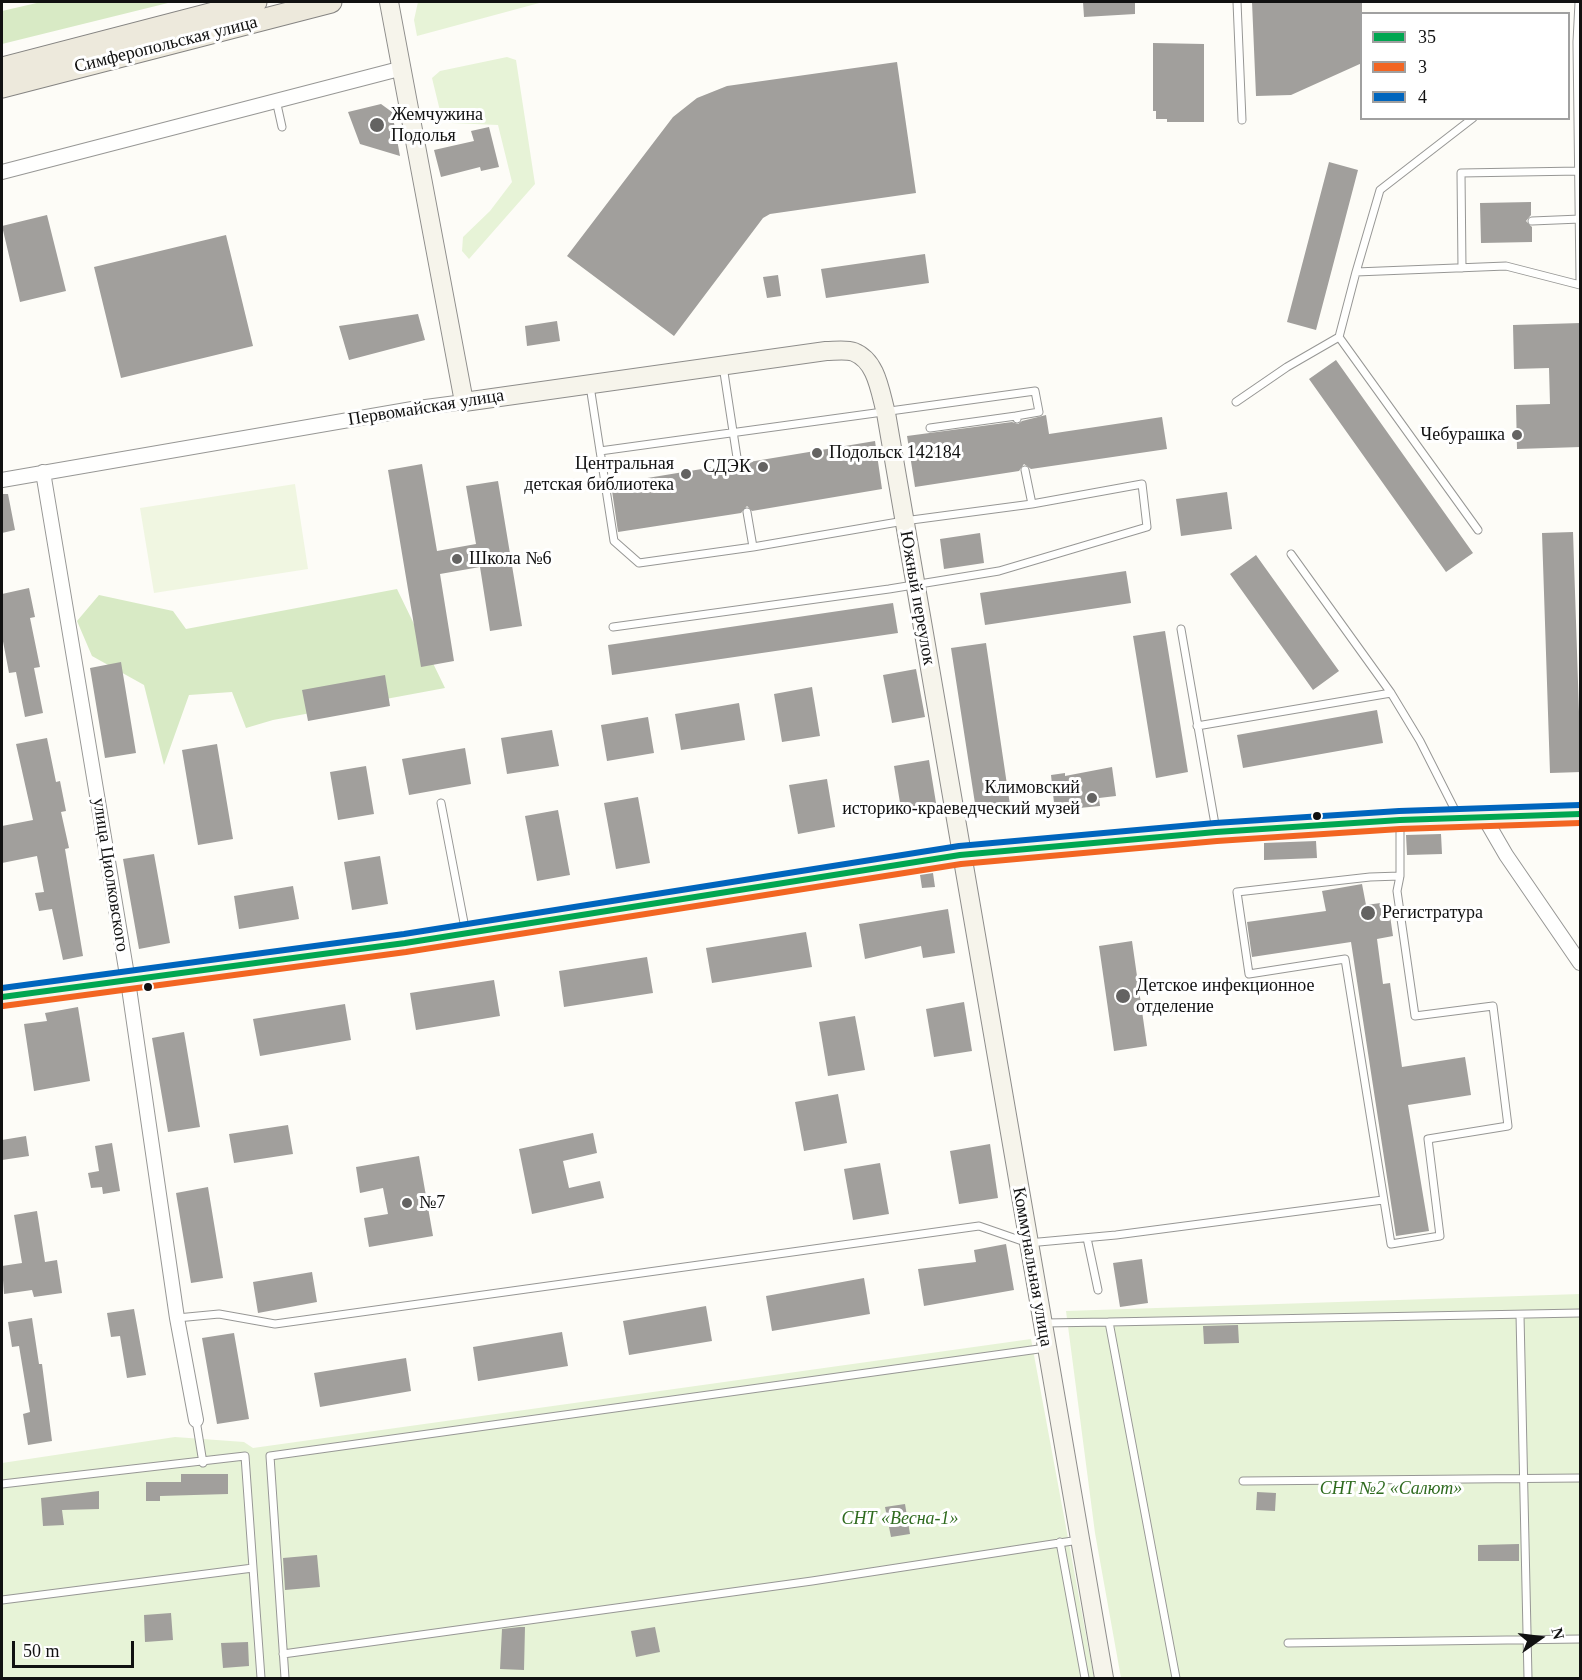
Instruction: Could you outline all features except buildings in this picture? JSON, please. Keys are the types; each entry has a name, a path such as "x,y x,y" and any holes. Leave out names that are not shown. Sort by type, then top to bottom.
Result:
{"main road":[{"name":"Симферопольская улица","path":"2,68 234,4 256,2"},
{"name":"Симферопольская улица","path":"2,87 331,2"}],"street":[{"path":"389,2 464,402"},
{"path":"2,172 403,68"},
{"name":"Первомайская улица","path":"2,480 418,408 723,364 826,351 853,352"},
{"name":"Южный переулок","path":"853,352 868,362 877,379 886,413 960,855"},
{"name":"улица Циолковского","path":"44,472 128,981 177,1318 196,1420"},
{"path":"2,997 466,933 960,855 1216,832 1400,820 1581,814"},
{"path":"1484,817 1506,855 1581,963"},
{"name":"Коммунальная улица","path":"960,855 1104,1678"}],"lane":[{"path":"1237,2 1242,120"},
{"path":"1356,272 1506,266 1581,283 1579,2"},
{"path":"276,100 282,127"},
{"path":"1236,402 1287,367 1339,337 1380,190 1470,120"},
{"path":"1462,268 1461,173 1579,171"},
{"path":"1532,221 1580,219"},
{"path":"1339,337 1478,530"},
{"path":"723,364 738,464"},
{"path":"589,383 614,541 639,563 753,547 904,521 1032,504 1142,484 1147,527 999,571 613,627"},
{"path":"600,451 1035,391 1039,412 1017,418 930,428"},
{"path":"1025,470 1032,504"},
{"path":"747,512 753,547"},
{"path":"1291,554 1391,693 1420,741 1459,818"},
{"path":"1180,629 1216,832"},
{"path":"1197,726 1391,693"},
{"path":"441,803 466,933"},
{"path":"1400,820 1400,876 1397,891 1415,1016 1492,1006 1508,1126 1428,1139 1440,1236 1391,1244 1346,959 1249,974 1237,892 1370,877 1400,876"},
{"path":"177,1318 219,1314 275,1324 979,1226 1028,1243 1087,1238 1383,1200"},
{"path":"1087,1238 1098,1290"},
{"path":"1042,1323 1581,1313"},
{"path":"1520,1315 1527,1678"},
{"path":"1109,1322 1176,1678"},
{"path":"285,1678 270,1456 1046,1348"},
{"path":"196,1420 203,1462"},
{"path":"2,1484 245,1456 261,1678"},
{"path":"1243,1480 1581,1478"},
{"path":"283,1654 812,1581 1079,1540"},
{"path":"1060,1542 1085,1678"},
{"path":"2,1600 253,1568"},
{"path":"1288,1643 1581,1639"}],"green space":[{"path":"41,2 172,2 2,44 2,11"},
{"path":"418,2 543,2 417,36 414,20"},
{"path":"507,57 516,60 535,184 469,259 462,251 463,237 490,211 512,182 498,125 451,123 441,115 432,78 440,71"},
{"path":"295,484 308,569 154,593 140,508"},
{"path":"397,589 445,688 273,720 246,728 232,692 189,695 164,765 144,685 92,656 77,621 99,595 173,611 186,629"},
{"name":"СНТ №2 «Салют»","path":"1580,1294 1580,1678 1121,1678 1095,1533 1066,1311"},
{"name":"СНТ «Весна-1»","path":"1031,1339 1094,1678 2,1678 2,1463 175,1437 244,1442 253,1448"}],"transit line":[{"name":"4","path":"2,988 404,934 959,846 1215,823 1399,811 1580,805"},
{"name":"35","path":"2,997 405,943 960,855 1216,832 1400,820 1580,814"},
{"name":"3","path":"3,1006 406,952 961,864 1217,841 1400,829 1580,823"}],"place":[{"name":"Жемчужина Подолья","path":"377,125"},
{"name":"Чебурашка","path":"1517,435"},
{"name":"Подольск 142184","path":"817,453"},
{"name":"СДЭК","path":"763,467"},
{"name":"Центральная детская библиотека","path":"686,474"},
{"name":"Школа №6","path":"457,559"},
{"name":"Климовский историко-краеведческий музей","path":"1092,798"},
{"name":"Регистратура","path":"1368,913"},
{"name":"Детское инфекционное отделение","path":"1123,996"},
{"name":"№7","path":"407,1203"}]}
